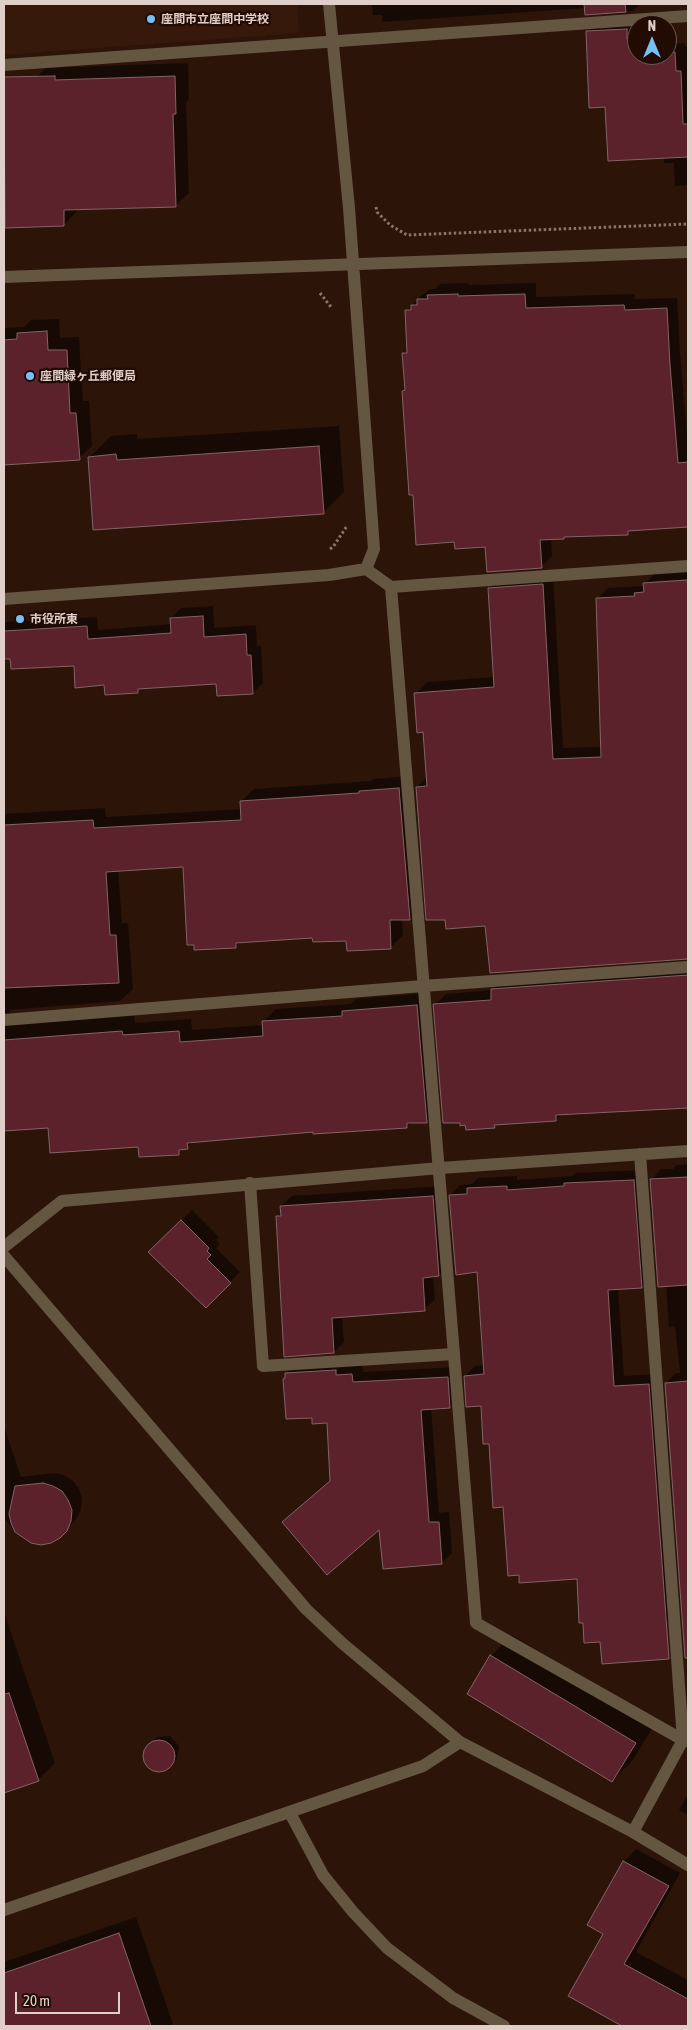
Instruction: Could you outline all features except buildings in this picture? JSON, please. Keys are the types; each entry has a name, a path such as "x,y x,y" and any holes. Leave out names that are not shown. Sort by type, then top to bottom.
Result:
{"street":[{"path":"329,4 349,208 374,549 366,569"},
{"path":"4,65 688,16"},
{"path":"4,277 688,252"},
{"path":"4,599 329,575 366,569 391,587 688,566"},
{"path":"391,587 476,1623 686,1741"},
{"path":"4,1020 423,986 688,967"},
{"path":"4,1247 62,1201 250,1183 688,1151"},
{"path":"633,1832 686,1741 640,1154"},
{"path":"250,1183 263,1366 454,1354"},
{"path":"4,1256 306,1610 342,1643 460,1742 633,1832 688,1865"},
{"path":"4,1910 423,1766 460,1742"},
{"path":"290,1813 323,1875 353,1912 387,1948 453,1998 504,2026"}],"path":[{"path":"375,202 377,212 390,225 407,234 688,224"},
{"path":"320,293 336,314"},
{"path":"324,551 333,547 345,530 349,519"}],"shaded area":[{"name":"座間市立座間中学校","path":"4,4 297,4 299,33 4,55"}],"place":[{"name":"座間市立座間中学校","path":"151,19"},
{"name":"座間緑ヶ丘郵便局","path":"30,376"},
{"name":"市役所東","path":"20,619"}]}
